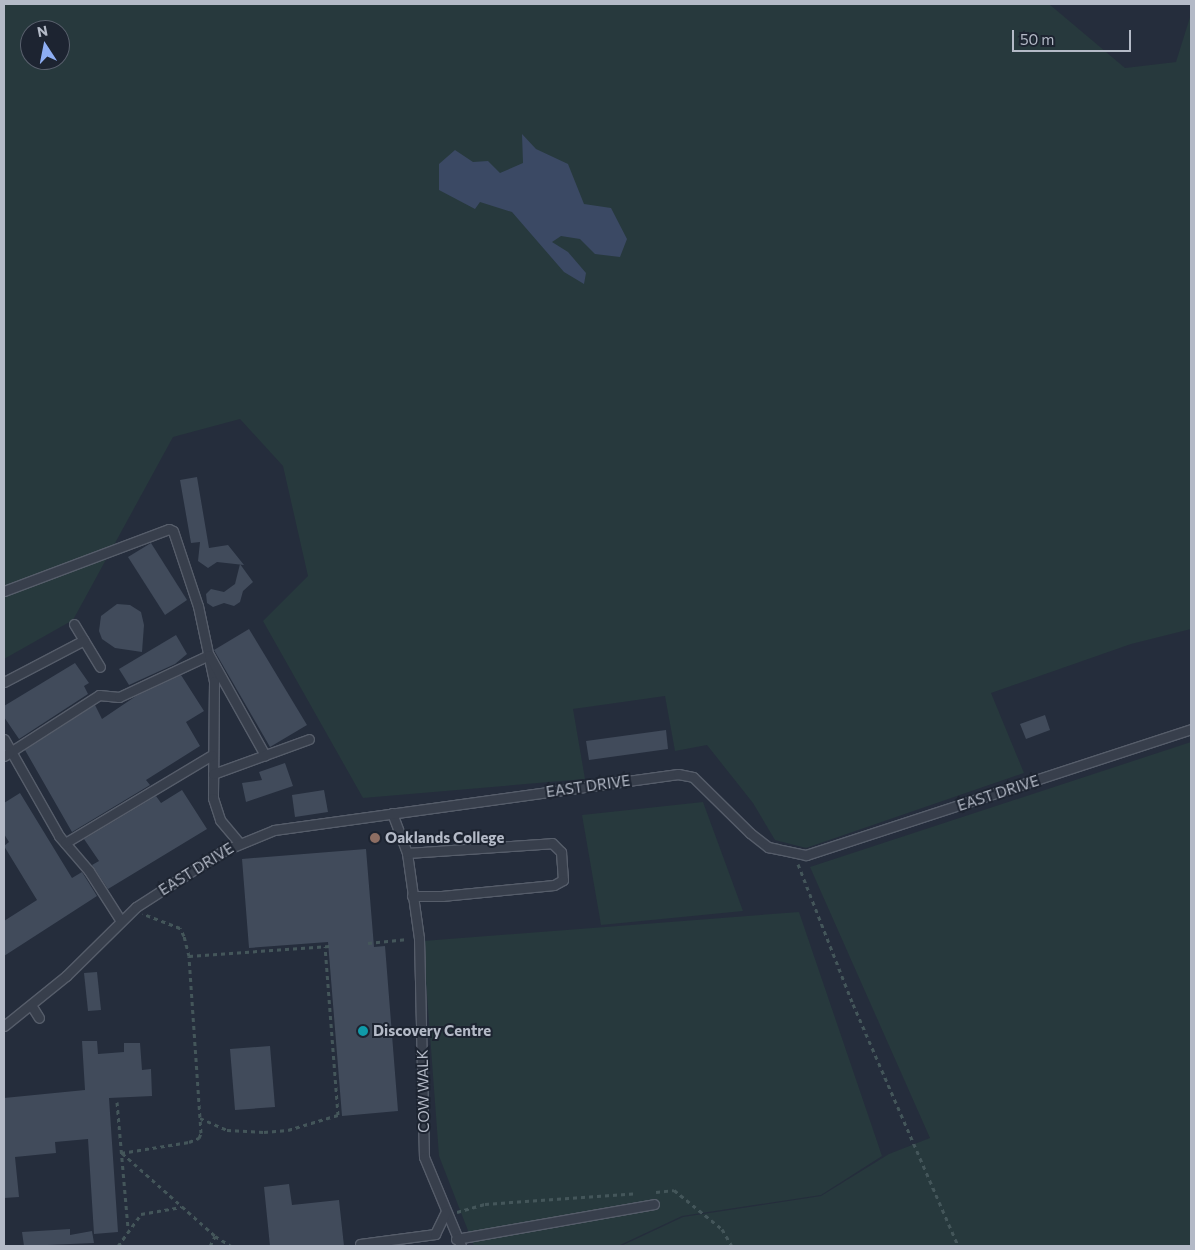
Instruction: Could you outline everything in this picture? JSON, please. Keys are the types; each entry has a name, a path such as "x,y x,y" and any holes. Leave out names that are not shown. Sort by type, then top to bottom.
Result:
{"lane":[{"path":"4,590 169,529 176,534 198,606 214,681 213,798 220,820 239,843"},
{"path":"74,624 100,667"},
{"path":"4,682 84,640"},
{"path":"7,753 98,695 119,697 209,655"},
{"path":"209,655 265,755"},
{"name":"EAST DRIVE","path":"4,1026 66,976 136,907 239,843 274,830 687,775 768,847 796,855 818,854 1191,729"},
{"path":"4,739 7,753 65,843 88,871 121,921"},
{"path":"214,774 309,739"},
{"path":"65,843 212,754"},
{"name":"COW WALK","path":"392,813 407,853 419,938 424,1157 458,1242"},
{"path":"407,853 552,843 561,852 563,880 554,885 442,896 412,896"},
{"path":"31,1005 39,1018"},
{"path":"458,1242 654,1204"},
{"path":"360,1244 435,1234 446,1211"}],"path":[{"path":"796,855 853,1004 958,1246"},
{"path":"121,1153 200,1138 189,956 180,928 148,918 136,907"},
{"path":"368,944 419,938"},
{"path":"200,1118 227,1130 264,1132 288,1130 338,1115 325,946"},
{"path":"189,956 330,946"},
{"path":"117,1102 128,1228"},
{"path":"121,1153 215,1236 231,1246"},
{"path":"118,1246 128,1228 141,1214 182,1207"},
{"path":"210,1246 215,1236"}],"shaded area":[{"path":"4,4 1049,4 1125,68 1176,62 1191,14 1191,629 1131,644 991,693 1024,773 806,848 775,840 753,803 707,745 675,751 665,696 573,709 585,779 363,798 263,621 308,576 283,466 240,419 173,437 73,620 4,659"},
{"path":"1191,742 1191,1246 621,1246 683,1217 821,1196 889,1154 930,1138 810,867"},
{"path":"703,802 743,911 601,925 582,815"},
{"path":"799,912 882,1156 821,1195 682,1216 618,1246 474,1246 439,1156 423,941"}],"water":[{"path":"522,134 536,149 568,164 584,204 611,208 627,239 620,257 595,254 580,239 561,236 552,242 568,252 586,273 584,284 564,272 512,212 480,202 475,209 439,190 439,164 455,150 473,162 488,161 500,173 523,163"}],"building":[{"path":"197,477 209,548 228,545 244,565 217,562 208,568 198,561 200,542 191,543 180,480"},
{"path":"151,543 187,600 165,615 128,557"},
{"path":"240,564 253,582 243,591 240,602 234,606 224,603 213,607 207,603 206,594 211,589 224,592 235,584"},
{"path":"117,604 130,605 141,612 144,625 142,652 115,648 102,639 99,631 101,616"},
{"path":"249,629 307,725 270,747 214,650"},
{"path":"176,635 187,654 175,664 129,685 119,669"},
{"path":"75,663 89,683 84,686 88,694 19,739 4,717 4,706"},
{"path":"181,675 204,711 186,722 200,746 146,780 150,785 72,832 25,750 95,705 102,719 136,696"},
{"path":"1045,715 1050,730 1026,739 1020,724"},
{"path":"666,730 668,749 589,760 586,741"},
{"path":"285,763 293,786 246,802 242,783 262,780 259,772"},
{"path":"182,790 207,829 108,889 92,865 99,861 84,839 156,796 161,803"},
{"path":"324,790 328,812 295,817 292,795"},
{"path":"20,793 72,878 82,872 97,896 4,956 4,921 37,900 4,846 9,842 4,834 4,803"},
{"name":"Discovery Centre","path":"366,849 374,947 385,946 398,1111 342,1116 328,942 249,948 242,859"},
{"path":"97,972 101,1010 88,1011 84,973"},
{"path":"82,1041 97,1041 98,1054 124,1052 124,1043 140,1043 142,1070 151,1069 152,1096 109,1098 118,1232 94,1234 88,1139 55,1142 56,1153 15,1157 19,1197 4,1198 4,1098 85,1090"},
{"path":"270,1046 275,1107 235,1110 230,1049"},
{"path":"289,1184 292,1205 339,1200 344,1246 270,1246 264,1187"},
{"path":"70,1229 70,1235 92,1231 94,1243 24,1246 22,1232"}],"place":[{"name":"Oaklands College","path":"375,838"},
{"name":"Discovery Centre","path":"363,1031"}]}
